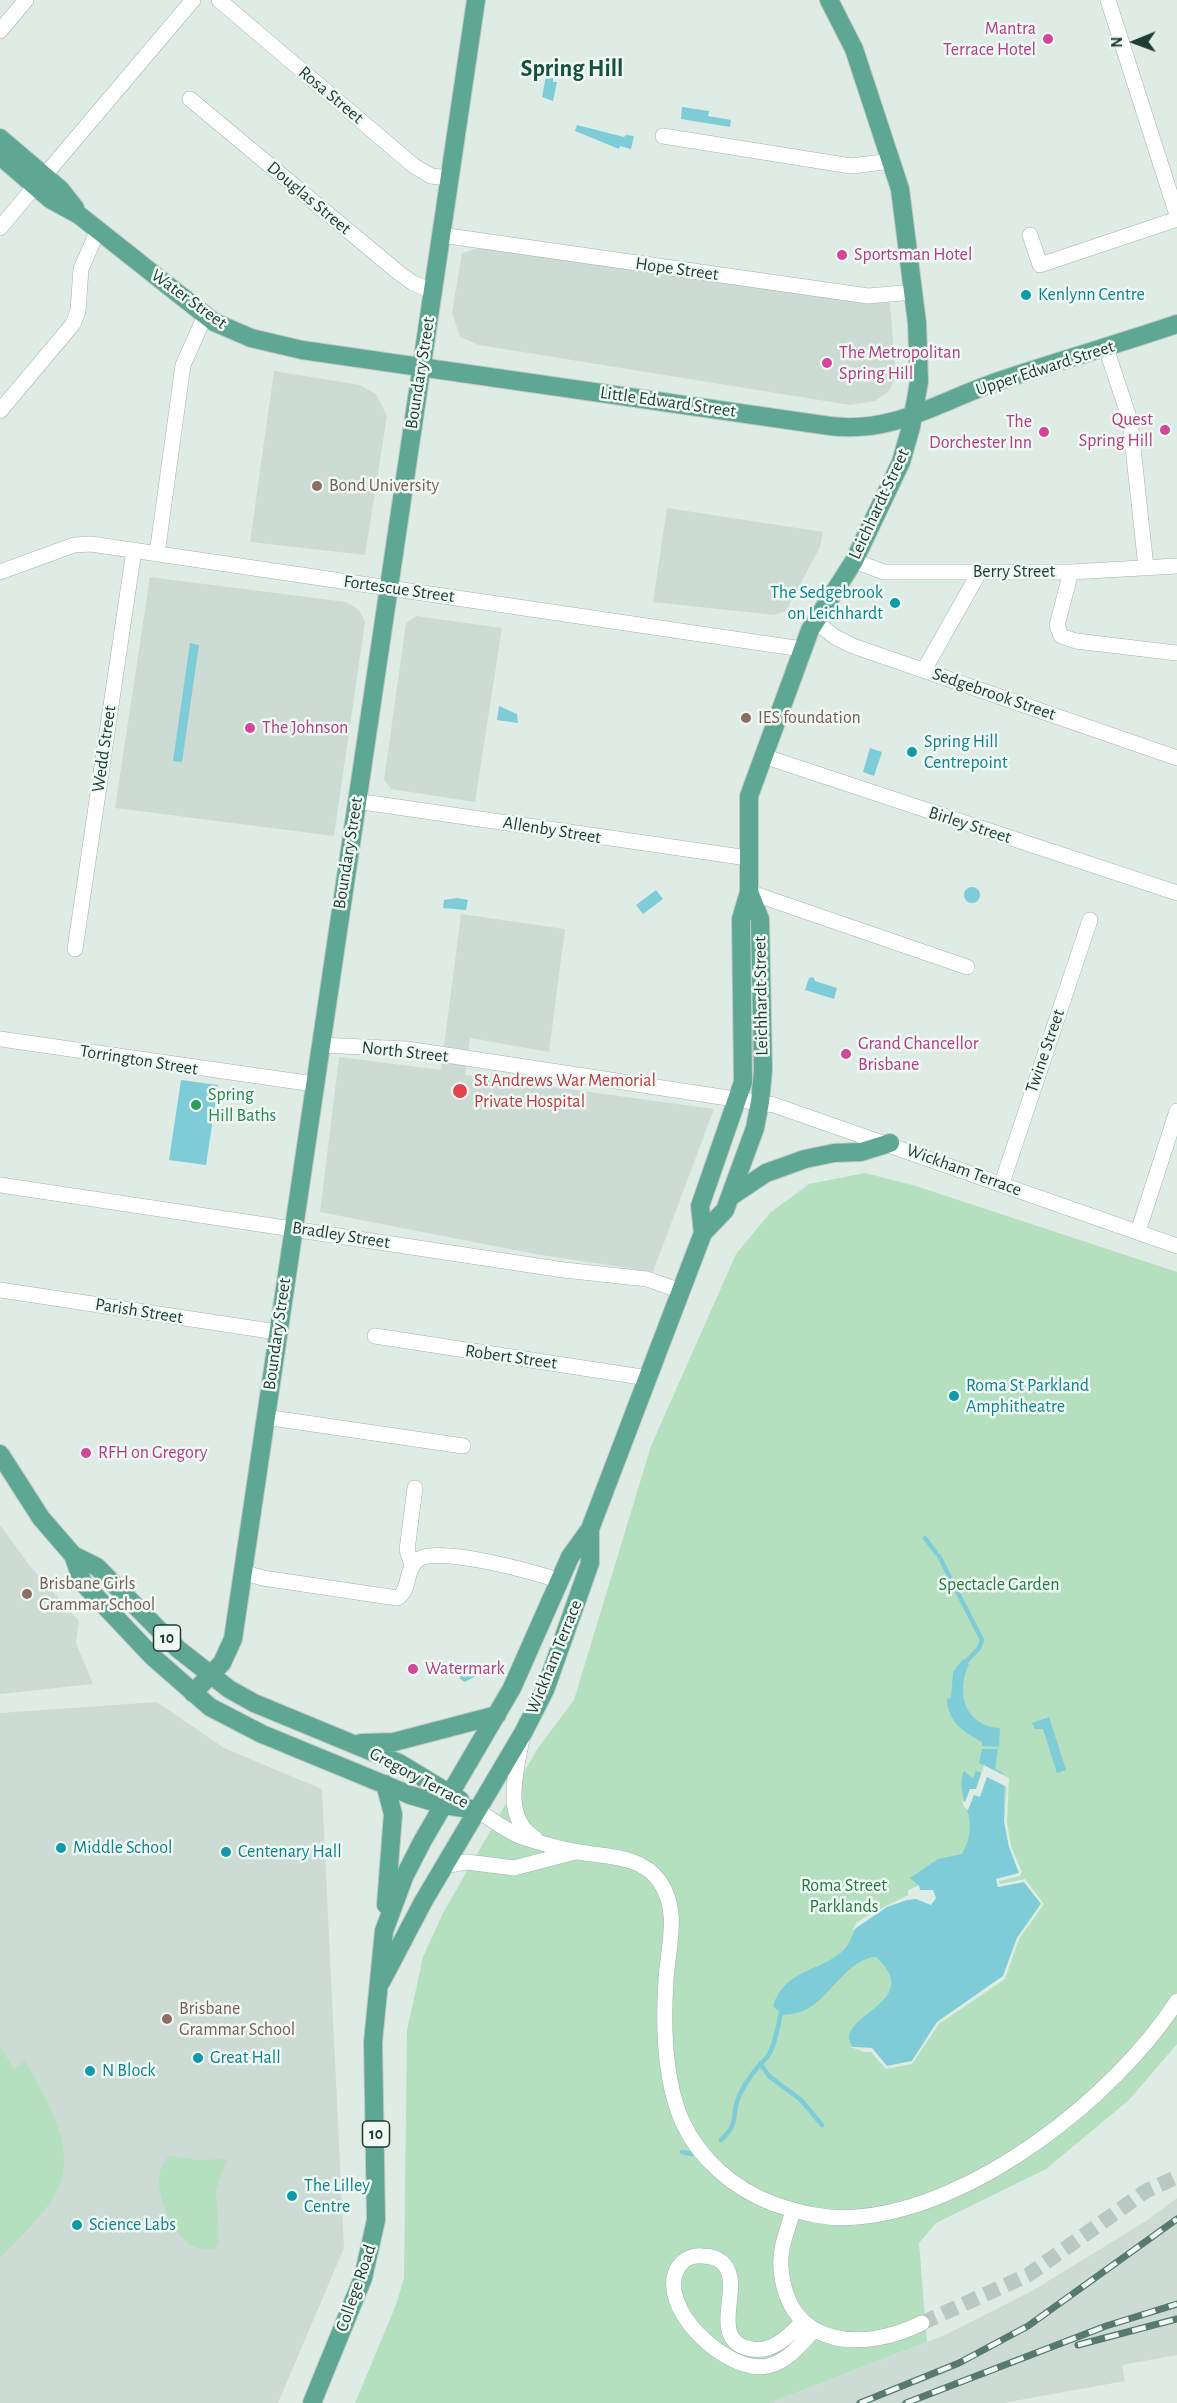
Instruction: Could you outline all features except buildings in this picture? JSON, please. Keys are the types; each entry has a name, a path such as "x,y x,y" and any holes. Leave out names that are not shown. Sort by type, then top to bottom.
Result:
{"main road":[{"name":"Boundary Street","path":"193,1693 228,1656 231,1646 476,0"},
{"name":"Leichhardt Street","path":"739,1098 744,1073 741,919 749,892 749,796 802,649 815,621 854,561 901,462 913,415 919,370 914,292 905,215 892,161 854,49 829,0"},
{"name":"Water Street","path":"0,138 40,181 50,199 80,214 205,316 224,328 268,343 421,367"},
{"name":"Water Street","path":"0,156 40,181"},
{"name":"Upper Edward Street","path":"913,415 1000,381 1177,324"},
{"name":"Little Edward Street","path":"421,367 852,429 881,426 913,415"},
{"name":"Leichhardt Street","path":"749,892 760,919 763,1070 760,1102"},
{"name":"Wickham Terrace","path":"703,1233 700,1206 739,1098"},
{"name":"Wickham Terrace","path":"447,1799 527,1660 570,1557 590,1529 703,1233 725,1210 755,1128 760,1102"},
{"path":"730,1197 766,1173 805,1159 834,1153 861,1152 890,1143"},
{"name":"Gregory Terrace","path":"0,1454 41,1518 72,1555 83,1582 146,1649 193,1693 221,1714 262,1734 385,1784 447,1799 477,1810"},
{"name":"Wickham Terrace","path":"477,1810 523,1733 555,1666 590,1563 590,1529"},
{"name":"Gregory Terrace","path":"72,1555 97,1568 178,1649 211,1676 254,1703 399,1764 447,1799"},
{"path":"351,1743 394,1742 497,1715"},
{"name":"10","path":"384,1931 393,1814 385,1784"},
{"name":"College Road","path":"312,2403 363,2278 373,2241 377,2199 373,2042 384,1931 404,1877 447,1799"},
{"name":"College Road","path":"378,1989 443,1866 477,1810"}],"street":[{"path":"0,31 26,0"},
{"path":"0,228 193,0"},
{"name":"Rosa Street","path":"219,0 414,166 431,176 449,178"},
{"path":"1108,0 1177,214"},
{"name":"Douglas Street","path":"190,99 399,273 413,283 432,291"},
{"path":"663,136 851,165 892,161"},
{"path":"1030,235 1040,265 1177,219"},
{"path":"0,411 65,335 76,318 81,269 98,230"},
{"name":"Hope Street","path":"441,235 868,296 914,292"},
{"path":"157,554 183,365 205,316"},
{"path":"1106,348 1130,420 1146,567"},
{"name":"Fortescue Street","path":"0,572 79,544 134,550 802,649"},
{"name":"Wedd Street","path":"75,949 134,550"},
{"name":"Berry Street","path":"854,561 880,572 1071,572 1177,566"},
{"path":"924,670 980,571"},
{"path":"1071,572 1057,625 1059,634 1076,641 1177,653"},
{"name":"Sedgebrook Street","path":"815,621 849,644 1177,758"},
{"name":"Birley Street","path":"763,756 1177,893"},
{"name":"Allenby Street","path":"356,801 748,858"},
{"path":"749,892 967,967"},
{"name":"Twine Street","path":"1002,1183 1090,920"},
{"name":"Torrington Street","path":"0,1039 314,1084"},
{"name":"North Street","path":"320,1045 406,1049 739,1098"},
{"name":"Wickham Terrace","path":"739,1098 760,1102 890,1143 1138,1232 1174,1242"},
{"path":"1138,1232 1177,1111"},
{"name":"Bradley Street","path":"0,1185 293,1227 552,1268 647,1279 681,1291"},
{"name":"Parish Street","path":"0,1290 277,1332"},
{"name":"Robert Street","path":"375,1336 648,1378"},
{"path":"265,1417 463,1446"},
{"path":"412,1565 407,1551 415,1488"},
{"path":"242,1572 263,1578 397,1598 404,1592 406,1576 412,1565 424,1557 439,1555 518,1567 560,1581"},
{"path":"523,1733 515,1782 515,1812 525,1830 543,1842"},
{"path":"477,1810 520,1836 578,1852 636,1863 648,1869 659,1880 672,1908 665,2025 671,2082 682,2121 704,2157 717,2169 750,2193 793,2210 839,2218 884,2214 932,2199 982,2175 1041,2138 1092,2098 1154,2034 1177,2001"},
{"path":"443,1866 467,1862 514,1868 578,1852"},
{"path":"793,2210 784,2236 780,2267 791,2306 808,2326 831,2337 869,2340 888,2337 922,2323"},
{"path":"697,2255 712,2257 724,2264 730,2277 727,2321 729,2330 737,2343 744,2347 757,2350 771,2347 808,2326 793,2353 775,2364 756,2366 726,2357 705,2341 690,2324 677,2296 676,2272 685,2260 697,2255"}],"shaded area":[{"path":"479,248 890,303 896,378 888,392 875,401 850,405 479,345 460,337 452,313 462,253"},
{"name":"Bond University","path":"274,371 360,385 376,394 387,416 365,555 250,542"},
{"path":"667,508 823,532 820,547 786,611 774,615 653,602"},
{"path":"150,577 346,602 359,610 365,622 334,836 115,808"},
{"path":"416,616 502,628 475,802 391,789 384,780 406,623"},
{"name":"St Andrews War Memorial Private Hospital","path":"461,914 565,929 549,1052 470,1038 465,1075 714,1109 653,1272 535,1254 320,1212 339,1057 441,1070"},
{"name":"Brisbane Girls Grammar School","path":"0,1525 30,1566 79,1621 76,1643 93,1684 0,1694"},
{"name":"Brisbane Grammar School","path":"157,1702 224,1748 322,1789 344,2248 278,2403 0,2403 0,1713"},
{"path":"1177,2198 1177,2355 1122,2365 1125,2381 1003,2403 769,2403 943,2336 1032,2291 1146,2221"}],"green space":[{"name":"Roma Street Parklands","path":"865,1173 916,1186 1177,1272 1177,2044 1129,2100 1046,2169 936,2223 919,2243 927,2342 769,2403 355,2403 396,2305 404,2278 407,2030 423,1957 443,1913 538,1748 574,1700 651,1446 736,1254 770,1213 809,1184"},
{"path":"0,2046 14,2069 25,2061 42,2091 58,2125 64,2161 62,2178 55,2195 43,2212 0,2258"},
{"path":"170,2156 197,2160 227,2159 216,2190 219,2243 215,2249 201,2249 188,2243 173,2225 167,2213 159,2187 159,2175 163,2164"}],"water":[{"path":"546,76 553,78 553,82 557,82 553,101 542,97"},
{"path":"682,107 709,111 708,116 731,120 730,127 681,119"},
{"path":"577,125 624,137 634,136 631,149 620,146 619,149 575,131"},
{"path":"190,643 199,645 182,762 173,761"},
{"path":"499,706 517,714 518,723 497,720"},
{"path":"870,748 882,752 874,776 863,772"},
{"path":"972,887 978,889 980,895 978,901 972,903 966,901 964,895 966,889"},
{"path":"656,890 663,899 643,914 636,905"},
{"path":"457,898 468,900 466,910 443,908 444,900"},
{"path":"813,977 815,981 837,988 834,999 805,990 809,978"},
{"name":"Spring Hill Baths","path":"181,1080 218,1085 206,1165 169,1160"},
{"path":"963,1659 969,1664 963,1686 966,1706 978,1722 1000,1728 999,1747 982,1746 982,1742 963,1730 950,1714 947,1699 951,1698 953,1672"},
{"path":"477,1663 479,1674 465,1682 460,1679 461,1667"},
{"path":"1049,1717 1066,1770 1057,1773 1043,1729 1035,1729 1032,1723"},
{"path":"982,1749 998,1749 995,1769 1003,1773 1006,1829 1019,1873 996,1879 999,1887 1024,1882 1041,1903 1017,1938 1003,1976 937,2022 912,2061 887,2066 872,2048 853,2047 849,2036 854,2026 885,1998 891,1987 889,1973 876,1957 866,1959 849,1970 810,2007 797,2013 783,2015 773,2006 785,1985 843,1951 860,1924 908,1895 908,1890 918,1885 910,1878 938,1859 962,1854 970,1829 962,1791 964,1771 973,1778 976,1771 982,1773 984,1765 979,1763"}],"pier":[{"path":"984,1765 1009,1778 1007,1822 1011,1846 1022,1872 1020,1876 999,1881 1000,1884 1025,1879 1044,1904 1019,1939 1005,1979 939,2024 912,2064 886,2069 871,2052 851,2047 872,2048 887,2066 912,2061 937,2022 1003,1976 1017,1938 1041,1904 1024,1882 998,1887 996,1879 1019,1873 1009,1847 1004,1822 1007,1787 987,1777 980,1797 974,1795 968,1810 964,1807 962,1801 965,1802 970,1789 976,1789"},
{"path":"919,1885 920,1890 933,1890 936,1898 931,1905 916,1899 907,1900 887,1907 853,1930 856,1923 908,1895 908,1890"}],"waterway":[{"path":"925,1538 936,1553"},
{"path":"939,1556 982,1640 979,1648 963,1665"},
{"path":"721,2140 731,2128 737,2101 743,2089 752,2074 770,2053 781,2013"},
{"path":"760,2063 769,2076 801,2100 822,2125"},
{"path":"682,2152 692,2154"}],"tunnel":[{"path":"922,2323 1028,2275 1146,2191 1177,2177"}],"railway":[{"path":"860,2403 959,2363 1028,2326 1177,2219"},
{"path":"906,2403 1106,2326 1177,2304"},
{"path":"1078,2345 1177,2319"}],"place":[{"name":"Mantra Terrace Hotel","path":"1048,39"},
{"name":"Sportsman Hotel","path":"842,255"},
{"name":"Kenlynn Centre","path":"1026,295"},
{"name":"The Metropolitan Spring Hill","path":"827,363"},
{"name":"Quest Spring Hill","path":"1165,430"},
{"name":"The Dorchester Inn","path":"1044,432"},
{"name":"Bond University","path":"317,486"},
{"name":"The Sedgebrook on Leichhardt","path":"895,603"},
{"name":"IES foundation","path":"746,718"},
{"name":"The Johnson","path":"250,728"},
{"name":"Spring Hill Centrepoint","path":"912,752"},
{"name":"Grand Chancellor Brisbane","path":"846,1054"},
{"name":"St Andrews War Memorial Private Hospital","path":"460,1091"},
{"name":"Spring Hill Baths","path":"196,1105"},
{"name":"Roma St Parkland Amphitheatre","path":"954,1396"},
{"name":"RFH on Gregory","path":"86,1453"},
{"name":"Brisbane Girls Grammar School","path":"27,1594"},
{"name":"Watermark","path":"413,1669"},
{"name":"Middle School","path":"61,1848"},
{"name":"Centenary Hall","path":"226,1852"},
{"name":"Brisbane Grammar School","path":"167,2019"},
{"name":"Great Hall","path":"198,2058"},
{"name":"N Block","path":"90,2071"},
{"name":"The Lilley Centre","path":"292,2196"},
{"name":"Science Labs","path":"77,2225"}],"district":[{"name":"Spring Hill","path":"572,69"}],"park label":[{"name":"Spectacle Garden","path":"999,1585"}]}
